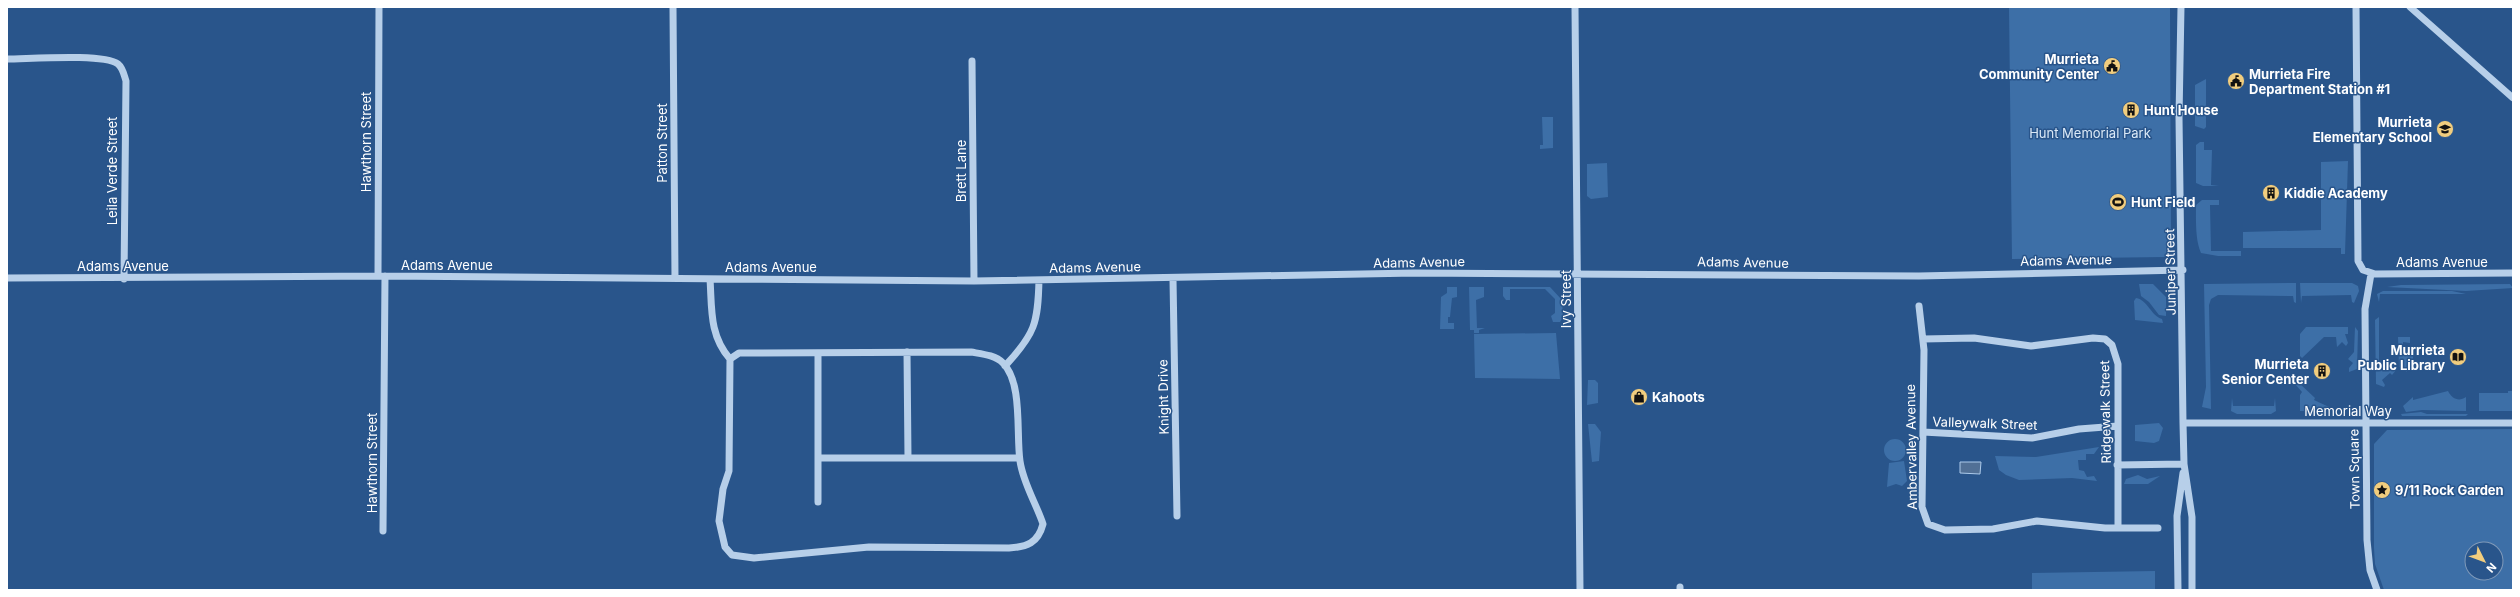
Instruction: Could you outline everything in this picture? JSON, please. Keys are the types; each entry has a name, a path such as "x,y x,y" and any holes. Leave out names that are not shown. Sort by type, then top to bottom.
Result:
{"street":[{"name":"Hawthorn Street","path":"379,7 383,531"},
{"name":"Patton Street","path":"673,7 675,278"},
{"name":"Ivy Street","path":"1575,7 1580,590"},
{"name":"Juniper Street","path":"2180,7 2179,117 2183,270 2183,423 2184,464 2192,517 2192,590"},
{"path":"2356,7 2358,261 2362,270 2372,274"},
{"path":"2410,7 2513,98"},
{"name":"Leila Verde Street","path":"7,59 95,58 111,60 119,65 126,81 124,278"},
{"name":"Brett Lane","path":"972,61 974,281"},
{"name":"Adams Avenue","path":"7,278 382,276 974,281 1415,273 1919,276 2183,270"},
{"name":"Adams Avenue","path":"2372,274 2513,273"},
{"name":"Town Square","path":"2372,274 2365,309 2367,540 2370,570 2377,590"},
{"name":"Knight Drive","path":"1173,278 1177,516"},
{"path":"710,279 712,324 718,343 730,359 729,471 723,489 719,521 725,547 732,555 754,558 869,547 1023,547 1032,543 1040,534 1043,524 1026,485 1020,458 1014,387 1010,372 1005,366 988,355 971,352 739,353 730,359"},
{"path":"1005,366 1024,345 1034,328 1039,308 1039,280"},
{"name":"Ambervalley Avenue","path":"1919,306 1923,339 1922,507 1928,524 1936,529 1993,529 2037,521 2118,528 2158,528"},
{"name":"Ridgewalk Street","path":"1923,339 1974,338 2031,346 2078,338 2105,339 2112,345 2118,364 2118,528"},
{"path":"907,352 908,458"},
{"path":"818,353 818,502"},
{"name":"Memorial Way","path":"2183,423 2513,423"},
{"name":"Valleywalk Street","path":"1923,432 2032,438 2079,429 2118,426"},
{"path":"818,458 1020,458"},
{"name":"Juniper Street","path":"2178,590 2177,516 2184,464"},
{"path":"2117,465 2184,464"}],"green space":[{"name":"Hunt Memorial Park","path":"2009,7 2170,7 2171,248 2165,257 2012,259"},
{"path":"2206,79 2206,127 2204,129 2195,126 2195,85"},
{"path":"1542,117 1553,117 1553,148 1540,149 1540,145 1543,145"},
{"path":"2200,142 2204,142 2204,150 2212,150 2211,185 2219,186 2203,186 2196,183 2196,145"},
{"path":"2348,161 2345,254 2341,254 2341,248 2243,248 2243,232 2321,230 2321,162"},
{"path":"1607,163 1608,197 1591,199 1587,196 1587,164"},
{"path":"2202,200 2219,200 2219,205 2210,205 2211,251 2241,251 2241,256 2218,256 2201,253 2197,236 2196,205"},
{"path":"2296,283 2296,303 2294,302 2293,296 2218,295 2211,299 2209,305 2211,409 2202,407 2206,387 2204,284"},
{"path":"2300,283 2352,283 2358,286 2359,291 2354,303 2352,302 2351,295 2302,296 2301,303"},
{"path":"2139,284 2153,284 2166,297 2166,316 2159,315 2149,302 2141,296"},
{"path":"2510,284 2513,288 2466,291 2387,287 2401,285"},
{"path":"1447,287 1457,287 1457,297 1452,298 1450,317 1448,317 1448,323 1454,323 1454,329 1440,329 1441,297 1447,293"},
{"path":"1469,287 1484,287 1484,297 1476,300 1477,328 1485,328 1479,330 1479,333 1474,333 1474,330 1470,330"},
{"path":"1503,287 1550,287 1562,300 1563,317 1560,322 1553,322 1551,316 1555,313 1555,299 1545,289 1510,289 1510,300 1506,300 1503,296"},
{"path":"2383,291 2452,291 2466,294 2380,294 2379,302 2377,294"},
{"path":"2136,298 2144,302 2155,315 2162,319 2163,323 2135,320 2134,301"},
{"path":"2379,317 2379,369 2396,367 2397,369 2392,375 2390,373 2382,380 2385,385 2384,387 2376,384 2375,320"},
{"path":"2306,327 2348,327 2348,334 2345,334 2348,343 2346,346 2342,342 2337,347 2336,337 2324,337 2302,358 2300,356 2300,334"},
{"path":"2355,327 2358,331 2357,369 2349,372 2349,368 2353,363 2348,359 2354,352"},
{"path":"1556,333 1560,379 1475,378 1474,334"},
{"path":"2398,337 2410,337 2410,343 2403,342 2403,346 2413,347 2413,367 2407,369 2407,372 2399,367"},
{"path":"2297,379 2299,379 2298,382 2315,398 2314,400 2329,407 2327,414 2308,414 2308,411 2300,411 2300,395 2302,392 2295,384"},
{"path":"1588,380 1595,380 1598,383 1598,403 1587,405"},
{"path":"2448,391 2456,399 2463,399 2466,397 2466,411 2422,410 2406,412 2403,406 2413,397 2413,400"},
{"path":"2508,391 2513,391 2513,411 2479,411 2479,393 2508,393"},
{"path":"2232,398 2233,406 2274,406 2275,398 2276,411 2271,414 2237,414 2231,411"},
{"path":"2421,412 2427,414 2468,414 2466,416 2402,416 2401,414"},
{"path":"2159,423 2163,428 2159,441 2154,443 2135,441 2135,425"},
{"path":"1588,424 1595,424 1601,432 1599,461 1592,462"},
{"path":"2513,429 2513,590 2384,590 2375,564 2374,444 2387,430"},
{"path":"1895,439 1903,442 1906,450 1903,458 1895,461 1887,458 1884,450 1887,442"},
{"path":"2099,447 2094,454 2086,454 2086,460 2078,460 2079,470 2084,471 2087,477 2094,476 2097,481 2072,478 2019,480 2006,475 1999,470 1995,456 2036,457"},
{"path":"1904,461 1907,481 1902,486 1896,484 1887,487 1889,463"},
{"path":"2138,475 2147,479 2160,476 2148,484 2124,484 2126,479"},
{"path":"2155,571 2155,590 2032,590 2032,573"}],"shaded area":[{"path":"1960,462 1981,462 1980,474 1960,473"}],"place":[{"name":"Murrieta Community Center","path":"2112,66"},
{"name":"Murrieta Fire Department Station #1","path":"2236,81"},
{"name":"Hunt House","path":"2131,110"},
{"name":"Murrieta Elementary School","path":"2445,129"},
{"name":"Kiddie Academy","path":"2271,193"},
{"name":"Hunt Field","path":"2118,202"},
{"name":"Murrieta Public Library","path":"2458,357"},
{"name":"Murrieta Senior Center","path":"2322,371"},
{"name":"Kahoots","path":"1639,397"},
{"name":"9/11 Rock Garden","path":"2382,490"}]}
